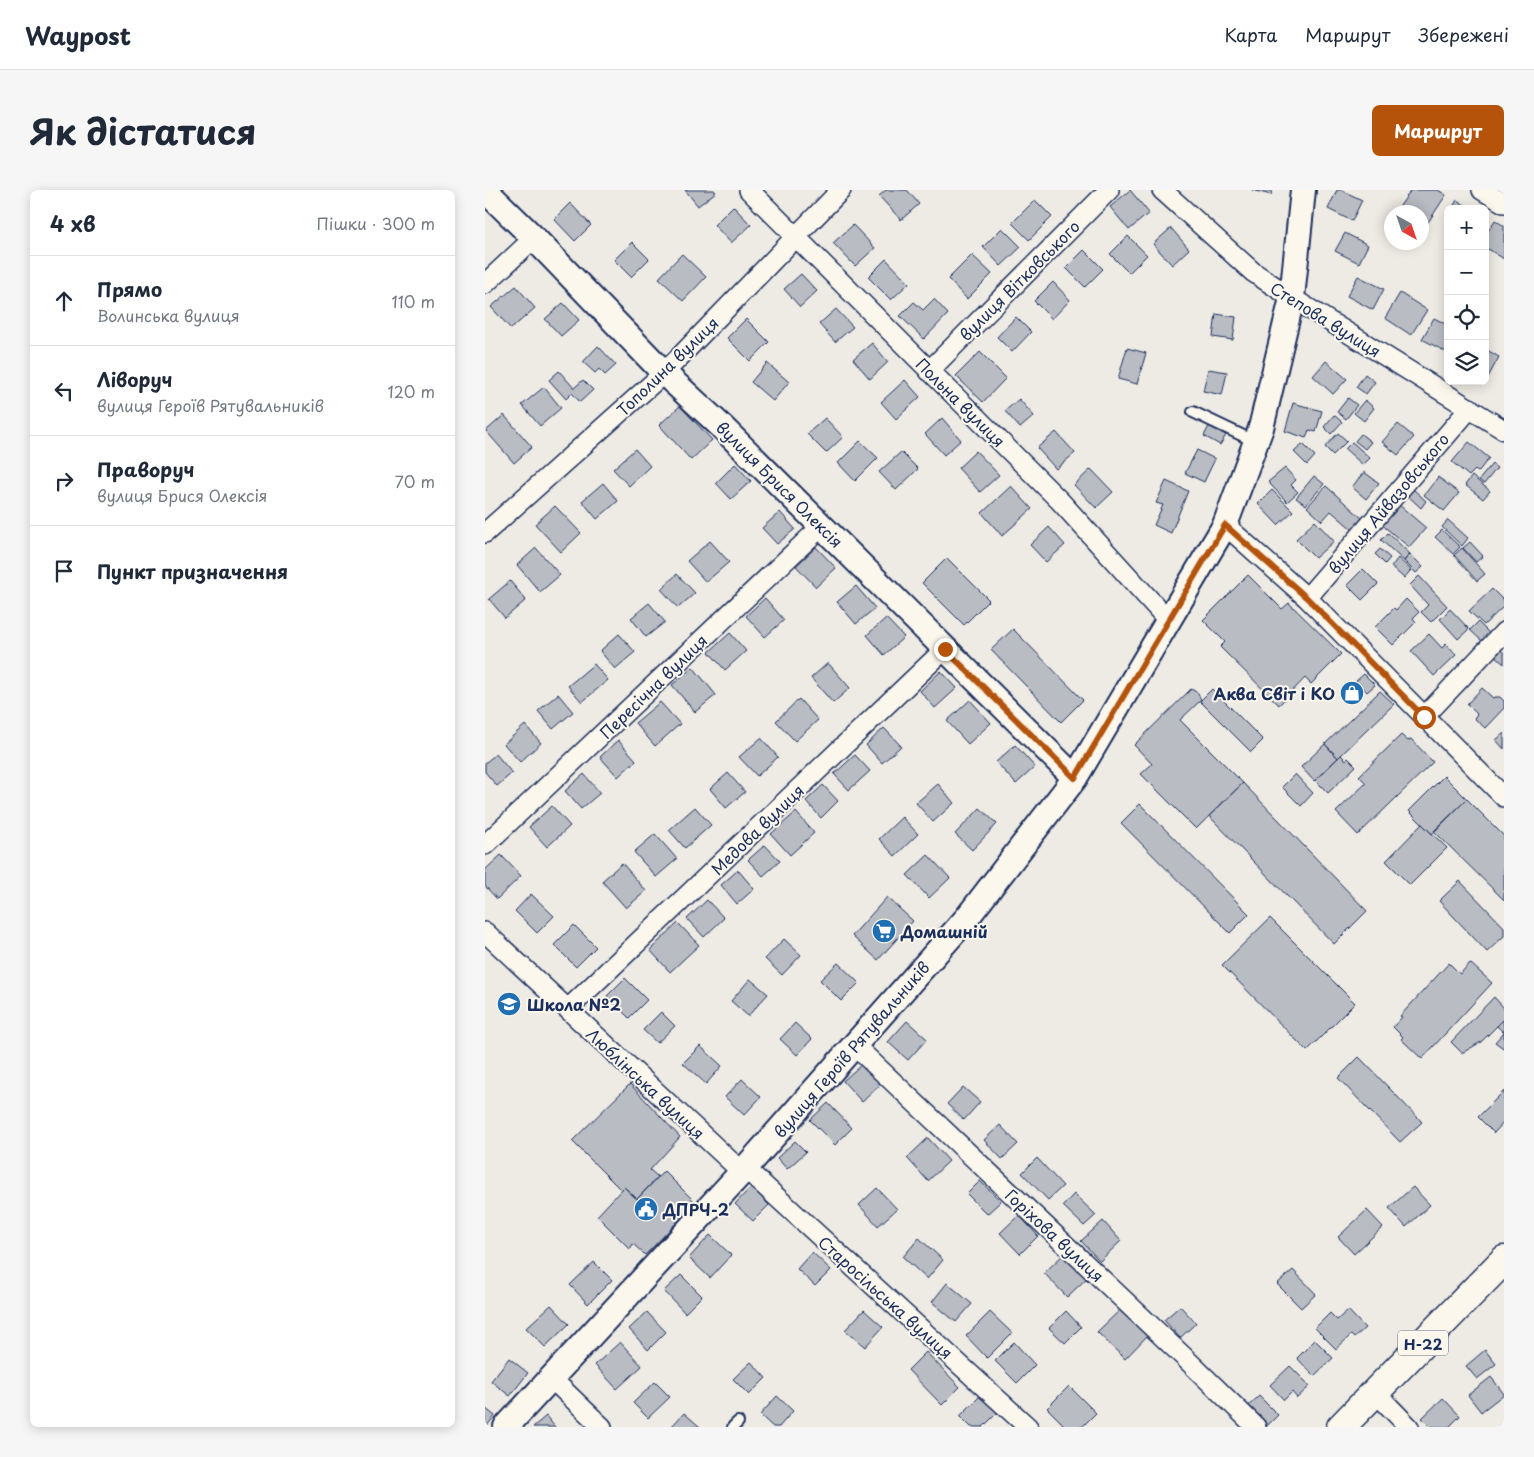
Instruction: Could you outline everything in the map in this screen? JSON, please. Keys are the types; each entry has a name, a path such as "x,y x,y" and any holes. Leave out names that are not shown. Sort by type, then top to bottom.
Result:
{"main road":[{"name":"Н-22","path":"1341,1427 1504,1260"}],"street":[{"name":"вулиця Брися Олексія","path":"485,190 664,373 722,427 1075,778"},
{"name":"Польна вулиця","path":"749,190 1060,501 1168,620"},
{"name":"Тополина вулиця","path":"485,533 664,373 841,190"},
{"name":"вулиця Вітковського","path":"929,371 1109,190"},
{"name":"Степова вулиця","path":"1161,190 1253,272 1504,430"},
{"name":"вулиця Героїв Рятувальників","path":"506,1427 743,1170 966,918 1075,778 1225,525 1261,428 1292,298 1303,190"},
{"path":"1482,190 1504,203"},
{"path":"485,284 534,238"},
{"name":"вулиця Айвазовського","path":"1307,598 1469,408"},
{"path":"1225,525 1307,598 1504,797"},
{"name":"Пересічна вулиця","path":"485,846 822,526"},
{"path":"1424,717 1504,632"},
{"name":"Медова вулиця","path":"568,1009 945,649"},
{"name":"Люблінська вулиця","path":"485,932 743,1170"},
{"name":"Горіхова вулиця","path":"854,1045 1256,1427"},
{"name":"Старосільська вулиця","path":"743,1170 1028,1427"},
{"path":"551,1378 602,1427"},
{"path":"1375,1392 1409,1427"}],"lane":[{"path":"1193,412 1256,442"}],"building":[{"path":"685,190 714,190 716,192 698,206"},
{"path":"886,190 907,190 919,204 901,220 879,196"},
{"path":"1130,190 1149,213 1129,230 1110,207"},
{"path":"1252,190 1272,190 1271,195"},
{"path":"1337,190 1362,200 1352,221 1328,209"},
{"path":"1411,190 1438,190 1446,195 1429,221 1429,205 1401,205"},
{"path":"1035,200 1052,217 1029,240 1012,223"},
{"path":"1457,200 1465,205 1454,205"},
{"path":"570,203 591,225 575,241 554,219"},
{"path":"733,206 751,225 731,243 714,225"},
{"path":"1495,220 1504,226 1504,259 1489,250 1489,230"},
{"path":"853,225 875,248 855,266 833,243"},
{"path":"1002,228 1021,247 1001,266 983,247"},
{"path":"1171,228 1189,249 1172,265 1153,244"},
{"path":"1345,233 1368,245 1359,263 1335,251"},
{"path":"1128,236 1147,255 1129,273 1110,254"},
{"path":"632,242 649,259 631,277 614,260"},
{"path":"1084,250 1103,269 1085,287 1066,268"},
{"path":"682,254 706,277 683,301 659,278"},
{"path":"972,255 992,274 967,299 948,279"},
{"path":"886,259 909,283 891,300 868,277"},
{"path":"801,274 817,291 800,307 784,289"},
{"path":"1358,276 1384,289 1373,310 1347,296"},
{"path":"1053,282 1070,300 1052,319 1034,301"},
{"path":"516,286 535,308 511,329 491,307"},
{"path":"1400,293 1427,310 1411,335 1385,318"},
{"path":"934,299 948,314 924,339 900,316 914,302 923,310"},
{"path":"563,303 579,320 561,336 545,319"},
{"path":"836,309 853,327 835,342 819,324"},
{"path":"1216,314 1236,317 1233,340 1213,337"},
{"path":"1016,317 1031,332 1012,352 997,337"},
{"path":"1434,318 1444,323 1444,351 1422,339"},
{"path":"746,319 769,342 750,361 727,338"},
{"path":"872,343 888,362 870,379 853,359"},
{"path":"598,346 616,365 605,375 599,369 595,373 583,362"},
{"path":"1127,348 1146,353 1137,384 1118,379"},
{"path":"1489,351 1499,357 1489,375"},
{"path":"980,352 1006,378 983,402 956,376"},
{"path":"1326,361 1347,379 1333,394 1313,376"},
{"path":"767,363 789,382 773,401 751,382"},
{"path":"1208,369 1227,372 1222,395 1203,391"},
{"path":"559,371 574,388 583,380 593,390 580,402 572,393 566,399 549,380"},
{"path":"1365,374 1375,382 1366,394 1356,387"},
{"path":"905,380 920,397 896,419 881,402"},
{"path":"544,387 561,408 540,426 522,405"},
{"path":"1348,398 1357,405 1346,419 1337,412"},
{"path":"1019,399 1034,416 1020,428 1005,411"},
{"path":"1365,400 1374,408 1364,421 1354,413"},
{"path":"1293,403 1322,411 1316,432 1309,430 1306,438 1285,431"},
{"path":"680,406 712,440 691,460 659,425"},
{"path":"504,415 532,447 514,463 486,431"},
{"path":"1334,415 1342,422 1331,434 1324,427"},
{"path":"825,418 843,437 826,453 807,434"},
{"path":"942,418 961,440 944,455 925,434"},
{"path":"1398,424 1414,437 1398,455 1382,442"},
{"path":"1209,426 1226,435 1220,445 1204,436"},
{"path":"1056,432 1075,453 1056,469 1037,448"},
{"path":"1338,433 1347,441 1333,455 1325,447"},
{"path":"1361,434 1371,442 1365,449 1355,441"},
{"path":"860,441 878,458 855,481 838,463"},
{"path":"1352,442 1370,458 1363,465 1345,449"},
{"path":"1469,442 1489,458 1478,472 1475,470 1469,476 1452,462"},
{"path":"1303,444 1315,456 1307,465 1294,452"},
{"path":"635,449 650,466 629,486 613,469"},
{"path":"1197,450 1215,459 1204,482 1185,473"},
{"path":"976,451 999,475 980,492 958,468"},
{"path":"901,452 918,469 896,490 879,472"},
{"path":"735,464 751,481 731,499 716,483"},
{"path":"1492,464 1497,468 1484,484 1479,480"},
{"path":"1285,468 1296,480 1291,485 1298,492 1287,502 1268,482"},
{"path":"1091,469 1113,492 1096,508 1074,485"},
{"path":"1364,472 1379,483 1366,499 1352,487"},
{"path":"1314,476 1324,484 1306,505 1296,498"},
{"path":"1472,476 1490,491 1483,499 1465,485"},
{"path":"1438,477 1459,493 1444,511 1424,495"},
{"path":"1166,481 1188,491 1171,533 1154,525 1163,505 1156,503"},
{"path":"603,483 618,501 597,519 582,501"},
{"path":"1011,486 1032,509 1002,536 982,513"},
{"path":"1326,486 1363,519 1353,530 1331,511 1322,521 1307,507"},
{"path":"1412,488 1426,501 1421,508 1406,494"},
{"path":"1272,490 1293,511 1278,525 1258,504"},
{"path":"1398,504 1426,528 1409,547 1381,524"},
{"path":"555,506 581,533 561,552 535,524"},
{"path":"780,512 795,529 777,544 762,528"},
{"path":"1448,520 1468,538 1462,546 1442,527"},
{"path":"1315,521 1334,541 1315,558 1296,539"},
{"path":"1049,527 1065,545 1046,562 1030,545"},
{"path":"1442,530 1460,547 1453,554 1435,537"},
{"path":"1388,533 1410,554 1404,561 1381,540"},
{"path":"710,541 729,562 706,582 687,561"},
{"path":"1470,542 1483,556 1476,562 1463,548"},
{"path":"816,547 836,568 816,587 796,566"},
{"path":"536,548 560,575 540,592 517,565"},
{"path":"1462,548 1485,574 1477,581 1454,555"},
{"path":"1380,549 1390,558 1385,564 1375,554"},
{"path":"1410,554 1423,567 1416,573 1404,561"},
{"path":"947,558 989,600 964,625 922,583"},
{"path":"1398,558 1411,570 1404,578 1391,567"},
{"path":"1363,569 1378,584 1362,600 1347,585"},
{"path":"677,574 695,593 678,608 661,589"},
{"path":"1248,575 1282,609 1289,603 1341,654 1311,684 1305,678 1279,705 1220,647 1225,642 1203,620"},
{"path":"1419,576 1447,606 1431,622 1421,612 1428,605 1410,585"},
{"path":"510,581 526,600 505,618 489,599"},
{"path":"856,586 875,608 856,624 837,602"},
{"path":"1492,589 1504,601 1504,606 1484,625 1469,611"},
{"path":"765,598 784,620 765,637 746,616"},
{"path":"1406,599 1419,612 1413,618 1416,622 1393,645 1375,627"},
{"path":"649,603 665,622 646,637 631,618"},
{"path":"1450,609 1469,629 1458,639 1440,619"},
{"path":"886,618 904,637 884,655 867,635"},
{"path":"1478,622 1490,634 1482,641 1470,630"},
{"path":"1013,629 1083,700 1061,722 991,650"},
{"path":"730,633 746,651 725,670 709,652"},
{"path":"619,634 635,652 615,669 600,651"},
{"path":"1429,634 1442,648 1446,644 1456,655 1434,676 1411,651"},
{"path":"1501,650 1504,653 1504,664 1495,656"},
{"path":"828,663 850,688 833,703 811,678"},
{"path":"594,664 608,680 582,702 568,686"},
{"path":"693,667 716,695 695,712 672,685"},
{"path":"941,671 957,688 935,708 920,691"},
{"path":"1364,674 1375,685 1367,692 1356,681"},
{"path":"1482,688 1493,698 1500,697 1504,701 1504,708 1485,728 1474,718 1477,714 1467,704"},
{"path":"1191,689 1198,693 1201,700 1180,720 1243,783 1196,829 1141,774 1152,764 1134,745"},
{"path":"1212,689 1263,740 1251,752 1200,701"},
{"path":"1380,691 1394,704 1338,758 1325,744"},
{"path":"558,694 573,712 553,729 538,711"},
{"path":"799,699 818,720 795,741 776,721"},
{"path":"970,700 991,723 968,744 947,721"},
{"path":"660,702 680,724 655,746 635,723"},
{"path":"525,725 541,743 520,762 504,744"},
{"path":"884,728 901,746 882,763 866,745"},
{"path":"1504,733 1504,749 1496,740"},
{"path":"1401,735 1408,741 1411,739 1433,762 1358,835 1336,812 1366,783 1359,776"},
{"path":"761,738 778,757 757,776 739,757"},
{"path":"618,740 636,760 618,777 600,757"},
{"path":"1325,744 1338,758 1314,781 1301,767"},
{"path":"1015,745 1035,767 1016,784 996,762"},
{"path":"496,754 512,773 497,786 485,772 485,763"},
{"path":"855,755 870,771 849,790 834,774"},
{"path":"1341,755 1346,760 1348,758 1356,766 1328,793 1315,780"},
{"path":"728,773 745,792 726,808 710,789"},
{"path":"584,774 600,793 581,809 565,791"},
{"path":"1295,774 1313,793 1301,806 1282,787"},
{"path":"1444,776 1467,799 1432,834 1409,811"},
{"path":"1243,783 1367,911 1334,944 1209,816"},
{"path":"938,784 954,803 933,822 916,803"},
{"path":"823,785 838,801 821,818 806,801"},
{"path":"1467,799 1504,836 1504,900 1434,831"},
{"path":"1140,804 1249,914 1230,933 1121,823"},
{"path":"552,806 570,826 547,847 529,827"},
{"path":"695,807 711,825 685,848 669,830"},
{"path":"980,808 997,824 972,850 955,834"},
{"path":"796,812 814,833 790,855 771,834"},
{"path":"902,817 918,834 895,856 879,839"},
{"path":"1422,824 1447,848 1410,885 1386,861"},
{"path":"655,834 677,859 656,877 634,852"},
{"path":"765,845 780,861 763,876 748,860"},
{"path":"501,855 521,876 497,899 485,886 485,870"},
{"path":"928,855 950,878 929,898 907,875"},
{"path":"622,863 646,891 626,908 602,881"},
{"path":"738,870 754,889 737,904 721,885"},
{"path":"1460,881 1504,927 1504,936 1487,952 1439,901"},
{"path":"531,894 554,916 537,933 515,911"},
{"path":"887,897 913,921 878,960 852,936"},
{"path":"707,900 724,918 704,937 687,919"},
{"path":"1270,918 1355,1003 1307,1051 1222,965"},
{"path":"678,923 699,945 670,972 650,950"},
{"path":"574,925 596,947 576,967 554,945"},
{"path":"784,939 801,955 782,975 765,959"},
{"path":"838,963 859,983 841,1001 820,980"},
{"path":"1449,963 1460,974 1470,963 1492,983 1422,1059 1401,1039 1403,1037 1393,1027 1402,1017 1400,1016"},
{"path":"625,978 647,1000 629,1018 607,996"},
{"path":"750,979 768,994 748,1016 731,1001"},
{"path":"1494,997 1504,1008 1504,1019 1481,1042 1462,1053 1451,1042"},
{"path":"661,1012 675,1026 657,1043 643,1030"},
{"path":"1503,1020 1504,1031 1503,1032 1497,1026"},
{"path":"907,1021 927,1039 908,1060 888,1042"},
{"path":"795,1023 812,1039 797,1055 780,1039"},
{"path":"1504,1032 1504,1047 1503,1048 1495,1042"},
{"path":"700,1046 722,1066 706,1084 683,1063"},
{"path":"1359,1057 1422,1122 1400,1142 1338,1078"},
{"path":"862,1064 881,1084 862,1102 843,1081"},
{"path":"742,1079 761,1097 744,1115 725,1097"},
{"path":"630,1084 680,1137 650,1170 658,1177 637,1199 624,1187 621,1190 572,1141"},
{"path":"963,1087 980,1102 964,1120 947,1104"},
{"path":"1504,1091 1504,1122 1494,1133 1478,1117"},
{"path":"828,1103 852,1128 835,1145 810,1120"},
{"path":"1000,1125 1018,1144 1002,1159 984,1140"},
{"path":"928,1138 949,1161 928,1181 907,1158"},
{"path":"795,1141 806,1152 787,1169 777,1158"},
{"path":"1037,1158 1063,1186 1048,1200 1022,1173"},
{"name":"ДПРЧ-2","path":"664,1171 696,1203 645,1255 633,1244 630,1249 597,1216 624,1187 637,1199"},
{"path":"980,1181 1001,1201 987,1214 967,1194"},
{"path":"751,1187 769,1205 753,1221 735,1204"},
{"path":"1413,1187 1430,1205 1406,1227 1389,1208"},
{"path":"877,1188 897,1209 878,1226 859,1205"},
{"path":"1074,1194 1096,1215 1084,1226 1063,1206"},
{"path":"1367,1210 1383,1227 1354,1254 1338,1237"},
{"path":"1019,1215 1038,1236 1020,1254 1000,1233"},
{"path":"1103,1221 1121,1241 1100,1261 1081,1241"},
{"path":"710,1235 731,1255 710,1278 689,1258"},
{"path":"919,1238 943,1260 927,1279 903,1257"},
{"path":"812,1252 831,1270 815,1286 797,1269"},
{"path":"1065,1253 1088,1277 1067,1297 1044,1273"},
{"path":"594,1262 612,1280 588,1304 570,1285"},
{"path":"1293,1270 1316,1294 1301,1308 1277,1284"},
{"path":"681,1275 702,1296 685,1313 664,1291"},
{"path":"947,1283 972,1304 956,1322 932,1302"},
{"path":"551,1305 569,1324 545,1347 526,1328"},
{"path":"1180,1306 1196,1323 1180,1338 1164,1320"},
{"path":"1121,1309 1148,1335 1125,1359 1097,1332"},
{"path":"864,1310 883,1327 865,1347 845,1330"},
{"path":"1348,1310 1365,1328 1354,1338 1351,1335 1336,1349 1315,1328 1330,1313 1337,1320"},
{"path":"1066,1311 1081,1327 1065,1343 1049,1328"},
{"path":"647,1312 666,1332 648,1350 629,1329"},
{"path":"990,1312 1012,1333 987,1358 966,1336"},
{"path":"1315,1340 1333,1358 1314,1376 1297,1358"},
{"path":"620,1342 642,1366 617,1389 595,1365"},
{"path":"1014,1342 1035,1365 1017,1383 995,1361"},
{"path":"1485,1350 1496,1364 1477,1379 1466,1366"},
{"path":"926,1352 960,1387 942,1405 908,1370"},
{"path":"509,1358 528,1373 510,1396 491,1381"},
{"path":"751,1362 766,1378 749,1395 733,1379"},
{"path":"1290,1366 1310,1386 1297,1398 1292,1392 1284,1400 1270,1385"},
{"path":"1491,1377 1504,1394 1481,1412 1468,1395"},
{"path":"655,1382 670,1397 648,1418 633,1403"},
{"path":"1069,1386 1096,1413 1082,1427 1066,1427 1047,1408"},
{"path":"982,1394 999,1411 983,1427 971,1427 960,1416"},
{"path":"777,1396 793,1411 779,1427 773,1427 760,1415"},
{"path":"1259,1396 1278,1415 1266,1427 1258,1427 1243,1411"},
{"path":"1443,1398 1460,1416 1449,1427 1431,1427 1422,1418"},
{"path":"485,1408 495,1416 486,1427 485,1427"},
{"path":"684,1413 700,1427 671,1427"},
{"path":"546,1416 555,1427 533,1427"}],"place":[{"name":"Аква Світ і КО","path":"1352,693"},
{"name":"Домашній","path":"884,931"},
{"name":"Школа №2","path":"509,1004"},
{"name":"ДПРЧ-2","path":"646,1209"}],"route":[{"path":"945,649 1075,778 1225,525 1307,598 1424,717"}]}
